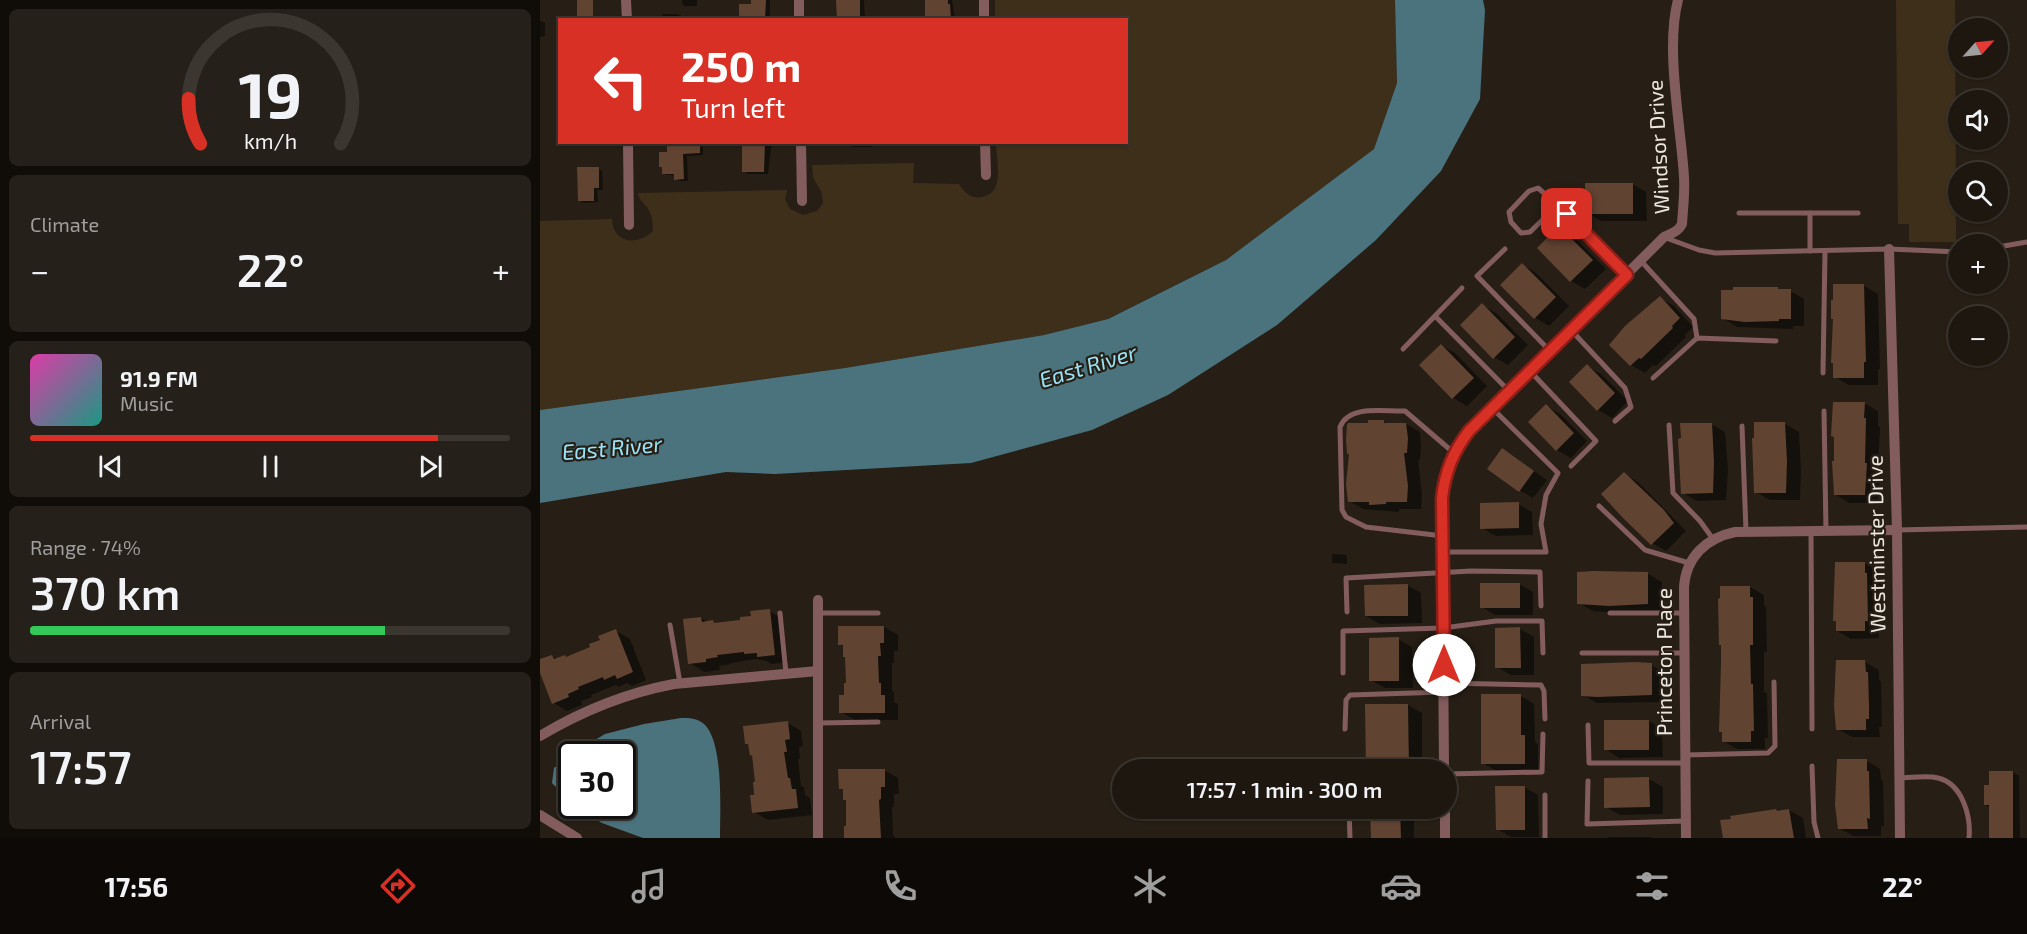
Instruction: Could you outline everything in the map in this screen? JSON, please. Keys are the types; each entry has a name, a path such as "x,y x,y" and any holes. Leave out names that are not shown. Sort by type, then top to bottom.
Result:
{"street":[{"path":"626,0 627,18"},
{"path":"799,0 799,18"},
{"path":"984,0 984,18"},
{"name":"Windsor Drive","path":"1444,759 1442,498 1444,480 1454,453 1469,431 1664,237 1676,232 1682,224 1684,175 1674,54 1675,11 1678,0"},
{"path":"628,144 629,225"},
{"path":"801,144 802,201"},
{"path":"986,144 986,175"},
{"name":"Westminster Drive","path":"1889,249 1897,530 1900,838"},
{"name":"Princeton Place","path":"1686,838 1684,578 1689,563 1703,546 1729,533 1897,530"},
{"path":"818,600 818,838"},
{"path":"540,735 604,703 652,688 680,683 818,671"},
{"path":"540,815 577,838"},
{"path":"1445,819 1445,838"}],"lane":[{"path":"1558,205 1530,232 1521,232 1509,216 1509,212 1529,191 1538,188 1558,205 1627,275"},
{"path":"1739,213 1857,213"},
{"path":"1810,213 1810,251"},
{"path":"1664,237 1699,250 1715,253 1889,249 1948,252"},
{"path":"2008,245 2027,242"},
{"path":"1505,249 1477,276 1550,351"},
{"path":"1823,373 1825,251"},
{"path":"1641,261 1694,319 1697,338"},
{"path":"1403,349 1462,288"},
{"path":"1435,316 1509,391"},
{"path":"1571,330 1625,388 1632,407 1615,421"},
{"path":"1653,378 1697,338 1776,341"},
{"path":"1530,371 1596,441 1571,466"},
{"path":"1443,552 1546,552 1541,524 1544,504 1546,495 1558,473 1492,408"},
{"path":"1443,536 1366,527 1346,517 1342,510 1340,427 1346,417 1357,412 1405,411 1454,453"},
{"path":"1824,411 1826,531"},
{"path":"1669,425 1673,493 1700,521 1713,539"},
{"path":"1742,426 1746,531"},
{"path":"1599,506 1645,550 1689,563"},
{"path":"1897,530 2027,527"},
{"path":"1811,531 1812,729"},
{"path":"1347,612 1346,578 1471,571 1540,572 1541,606"},
{"path":"780,613 786,674"},
{"path":"818,613 878,613"},
{"path":"1610,613 1684,613"},
{"path":"1343,673 1343,631 1443,628 1496,621 1542,621 1543,653"},
{"path":"670,625 680,683"},
{"path":"1582,653 1684,653"},
{"path":"1588,725 1589,763 1760,755 1768,753 1775,746 1774,682"},
{"path":"1345,729 1346,700 1350,695 1444,688 1541,685 1544,691 1545,719"},
{"path":"818,723 878,722"},
{"path":"1457,774 1542,772 1543,734"},
{"path":"1812,766 1814,822 1818,838"},
{"path":"1899,778 1939,778 1954,789 1966,807 1970,822 1969,838"},
{"path":"1588,781 1587,824 1685,821"},
{"path":"1545,795 1545,838"},
{"path":"1349,819 1350,838"}],"shaded area":[{"path":"995,0 1395,0 1397,83 1374,149 1226,260 1107,319 1044,335 845,368 540,410 540,221 612,219 613,227 621,238 640,239 653,231 653,228 650,212 638,193 787,190 785,199 790,209 803,215 817,211 823,203 822,193 813,177 812,165 914,163 913,183 959,184 969,195 982,197 989,194 997,183 996,144 1128,144 1128,18 995,18"},
{"path":"1896,0 1955,0 1955,18 1948,18 1948,78 1955,78 1955,90 1948,90 1948,150 1956,150 1956,162 1948,162 1948,222 1956,222 1956,234 1948,234 1948,242 1909,242 1909,224 1898,224"}],"water":[{"name":"East River","path":"1395,0 1483,0 1485,10 1480,99 1441,171 1376,240 1277,325 1168,395 1092,430 971,463 775,474 726,472 540,503 540,410 845,368 1044,335 1108,319 1226,260 1374,149 1397,83"},
{"path":"690,718 704,724 710,733 715,746 720,778 720,838 643,838 595,819 636,819 636,741 593,741 605,734 644,724"},
{"path":"558,765 558,789 552,783 554,768"}],"building":[{"path":"577,0 593,0 593,18 577,18"},
{"path":"751,0 766,0 765,18 739,18 739,4 751,4"},
{"path":"836,0 860,0 860,18 837,18"},
{"path":"925,0 948,0 951,18 925,18"},
{"path":"667,144 700,144 700,153 683,154 684,179 674,180 674,174 662,174 662,167 659,167 659,152 667,152"},
{"path":"742,144 765,144 764,172 742,172"},
{"path":"577,167 599,167 599,188 594,188 594,201 578,201"},
{"path":"1585,183 1633,183 1633,214 1585,214"},
{"path":"1559,226 1593,260 1570,282 1537,248"},
{"path":"1522,263 1556,297 1534,319 1500,285"},
{"path":"1833,284 1864,284 1866,362 1864,362 1864,378 1833,378 1831,300 1833,300"},
{"path":"1733,287 1791,289 1791,319 1745,322 1721,319 1721,290 1733,290"},
{"path":"1660,296 1680,318 1672,326 1673,328 1641,359 1639,358 1630,366 1609,345 1625,326"},
{"path":"1482,303 1515,337 1493,359 1460,325"},
{"path":"1441,344 1474,378 1452,399 1419,365"},
{"path":"1587,364 1615,393 1597,411 1569,382"},
{"path":"1833,402 1865,402 1865,463 1867,463 1865,495 1834,495 1832,461 1834,461 1834,437 1831,436"},
{"path":"1546,404 1574,433 1556,451 1528,422"},
{"path":"1368,420 1406,423 1407,453 1404,453 1408,486 1407,502 1369,505 1369,502 1348,502 1347,425 1348,423 1368,423"},
{"path":"1754,422 1785,422 1786,493 1754,493 1752,438 1754,438"},
{"path":"1680,423 1712,423 1713,493 1681,494 1678,439 1681,438"},
{"path":"1502,448 1534,471 1519,492 1487,469"},
{"path":"1624,472 1664,510 1674,523 1651,545 1601,494"},
{"path":"1519,502 1519,528 1480,529 1480,503"},
{"path":"1835,562 1865,562 1868,621 1865,621 1865,631 1836,631 1836,621 1833,621"},
{"path":"1577,572 1648,572 1648,604 1609,606 1577,604"},
{"path":"1480,583 1520,583 1520,608 1480,608"},
{"path":"1408,584 1408,616 1365,616 1364,585"},
{"path":"1720,586 1750,586 1750,597 1753,597 1753,645 1750,645 1754,731 1751,731 1751,742 1722,742 1722,732 1719,732 1721,645 1719,645 1718,599 1720,598"},
{"path":"770,609 775,655 757,657 757,653 744,654 744,652 717,655 718,657 706,659 706,662 688,664 683,619 701,617 702,622 713,620 714,623 740,620 740,617 751,616 750,611"},
{"path":"838,626 884,626 884,643 880,643 881,656 878,656 879,683 881,683 881,695 885,695 885,713 839,713 839,695 844,695 844,683 846,683 843,645 838,645"},
{"path":"1520,627 1521,668 1495,668 1495,628"},
{"path":"616,629 633,672 617,679 615,675 604,680 603,677 578,687 579,689 568,694 569,697 552,704 540,673 540,659 552,655 554,659 565,655 566,657 590,647 589,644 600,640 598,636"},
{"path":"1399,637 1399,681 1369,681 1369,638"},
{"path":"1836,660 1865,660 1866,672 1868,672 1869,706 1866,730 1836,730 1834,706"},
{"path":"1652,663 1652,695 1581,696 1581,664"},
{"path":"1481,694 1521,694 1521,735 1525,735 1525,764 1481,764"},
{"path":"1365,704 1408,704 1409,759 1366,759"},
{"path":"1604,720 1649,720 1649,750 1604,750"},
{"path":"788,721 790,739 785,740 787,752 784,752 788,778 790,778 792,789 796,789 798,808 752,813 750,795 754,795 753,782 755,782 752,755 750,756 748,744 745,744 743,726"},
{"path":"1837,759 1867,759 1870,819 1867,818 1868,829 1838,829 1835,805"},
{"path":"838,769 885,769 885,787 881,787 881,799 879,800 881,838 844,838 846,800 843,800 843,789 839,789"},
{"path":"1989,771 2013,771 2013,838 1989,838 1989,805 1984,805 1984,785 1989,785"},
{"path":"1649,777 1650,807 1604,808 1604,778"},
{"path":"1495,786 1525,786 1525,830 1496,830"},
{"path":"1776,809 1777,811 1789,809 1794,838 1723,838 1720,820 1731,819 1730,816"},
{"path":"1370,819 1400,819 1401,838 1371,838"}],"route":[{"path":"1444,665 1442,498 1449,462 1469,431 1627,275 1567,214"}]}
